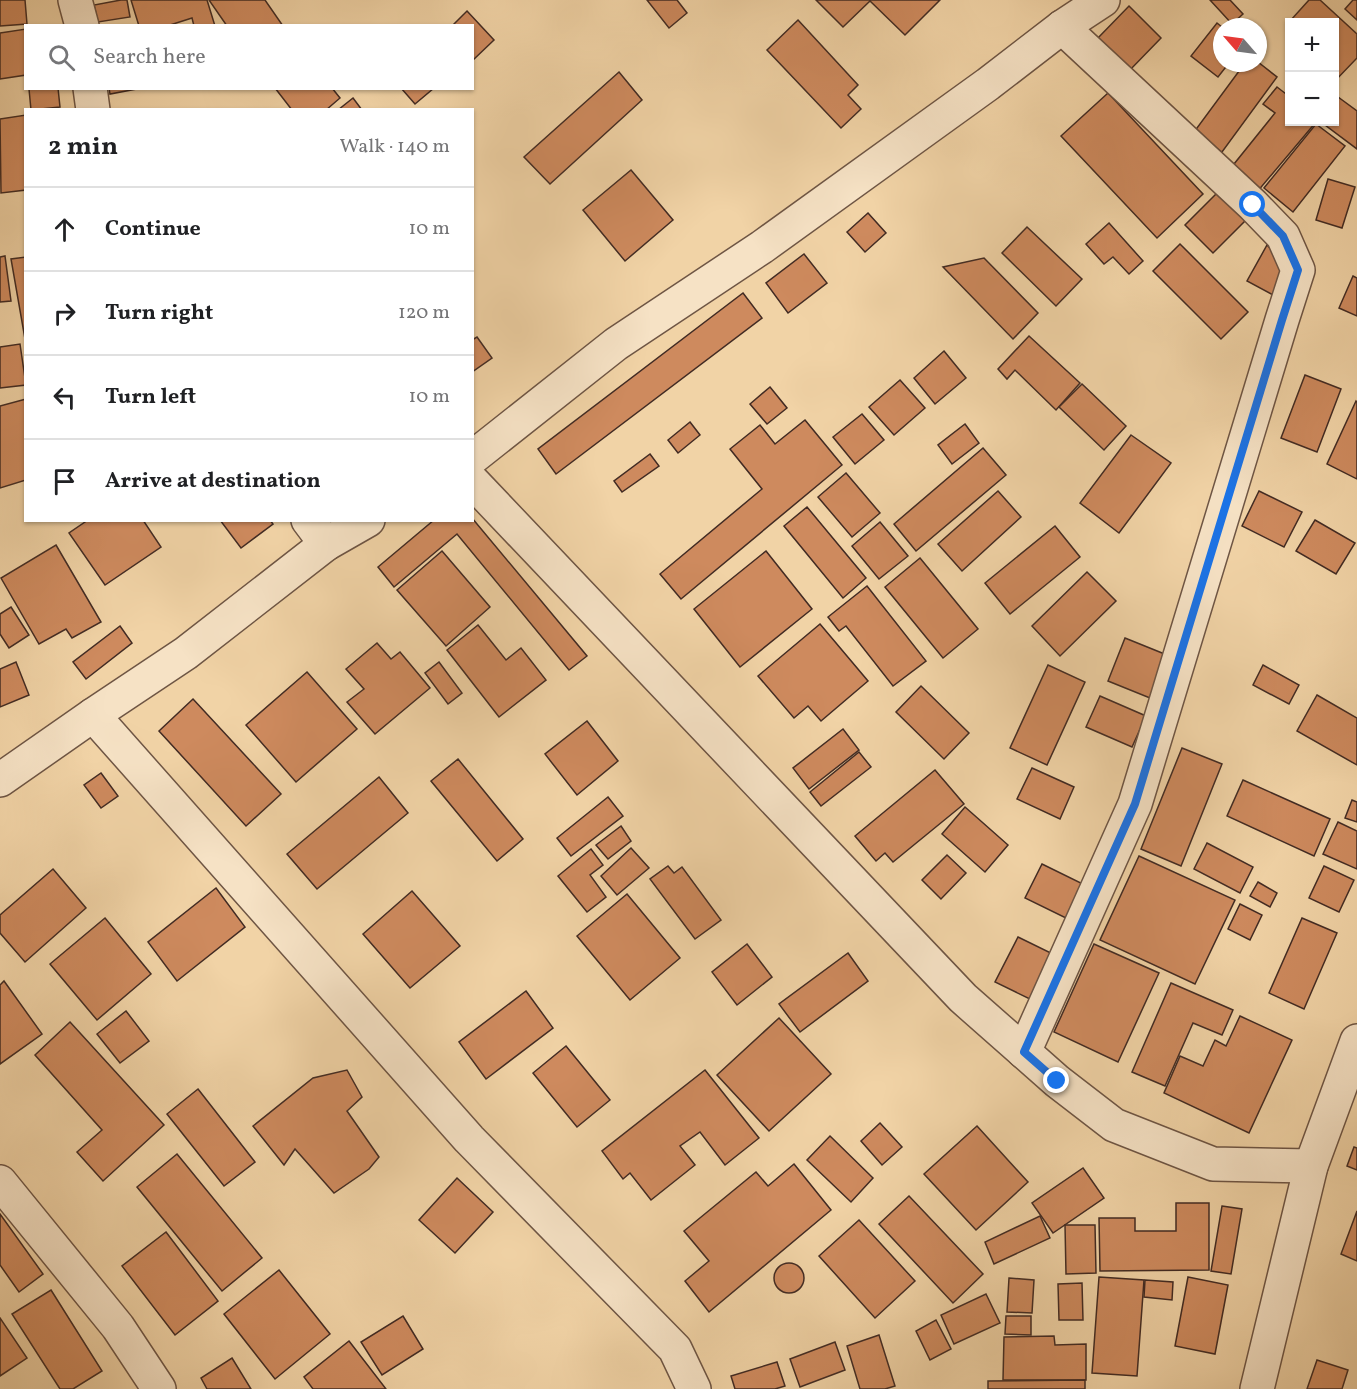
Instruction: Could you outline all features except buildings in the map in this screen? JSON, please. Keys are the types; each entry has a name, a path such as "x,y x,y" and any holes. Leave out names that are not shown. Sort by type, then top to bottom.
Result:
{"street":[{"path":"75,0 81,24"},
{"path":"474,456 616,344 762,247 1012,66 1062,27 1103,0"},
{"path":"1024,1052 1135,804 1298,270 1283,236 1253,205 1062,27"},
{"path":"90,90 93,108"},
{"path":"474,483 963,998 1057,1081 1114,1125 1213,1164 1311,1166"},
{"path":"0,780 186,653 317,532 360,522"},
{"path":"93,715 470,1139 675,1349 694,1389"},
{"path":"1257,1389 1311,1166 1357,1041"},
{"path":"0,1182 118,1327 159,1389"}],"route":[{"path":"1057,1081 1024,1052 1135,804 1298,270 1283,236 1253,205"}]}
